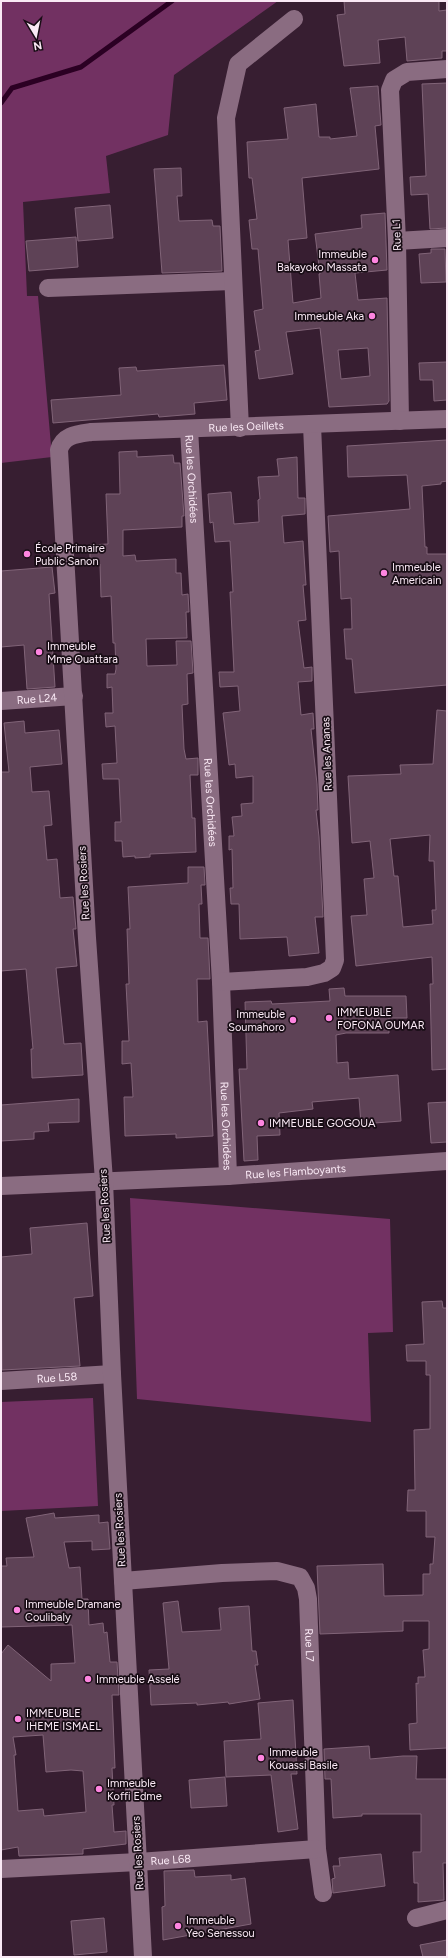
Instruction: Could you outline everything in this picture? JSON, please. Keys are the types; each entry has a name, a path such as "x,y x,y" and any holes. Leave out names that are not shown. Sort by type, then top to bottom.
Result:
{"street":[{"path":"240,428 232,281 226,118 238,64 294,19"},
{"name":"Rue L1","path":"400,421 397,241 391,85 400,75 422,70 447,69"},
{"path":"397,241 447,238"},
{"path":"48,288 232,281"},
{"name":"Rue les Oeillets","path":"60,456 59,450 63,441 76,434 447,419"},
{"name":"Rue les Ananas","path":"221,982 324,974 332,968 335,960 312,425"},
{"name":"Rue les Orchidées","path":"189,429 221,982 228,1176"},
{"name":"Rue les Rosiers","path":"60,456 87,930 104,1181 112,1374 143,1957"},
{"name":"Rue L24","path":"1,701 74,696"},
{"name":"Rue les Flamboyants","path":"1,1186 228,1176 447,1161"},
{"name":"Rue L58","path":"1,1381 112,1374"},
{"name":"Rue L7","path":"123,1581 222,1573 277,1572 300,1577 306,1588 308,1599 317,1849 323,1894"},
{"name":"Rue L68","path":"1,1869 138,1862 317,1849"},
{"path":"416,1918 447,1910"}],"shaded area":[{"path":"1,1 278,1 174,75 168,135 106,156 110,193 23,202 27,296 38,296 52,457 1,463"},
{"path":"130,1198 390,1219 393,1332 368,1333 371,1422 137,1399"},
{"path":"93,1398 98,1506 1,1511 1,1402"}],"building":[{"path":"344,1 439,1 439,11 447,10 447,51 442,51 442,58 407,61 405,37 378,40 380,63 344,66 337,15 345,14"},
{"path":"447,83 447,228 430,229 428,194 411,195 410,177 426,176 422,84"},
{"path":"378,86 381,125 375,126 379,169 302,178 307,238 288,240 293,303 321,298 320,274 315,234 362,228 361,215 385,213 387,270 355,273 358,300 387,298 389,401 387,404 329,407 320,328 286,332 293,374 259,379 255,351 260,350 254,311 263,309 258,249 252,249 249,220 257,219 252,178 249,178 247,142 288,139 284,108 316,104 319,137 330,137 330,139 357,136 350,88","holes":["368,348 370,376 341,379 338,350"]},
{"path":"181,168 182,196 177,196 179,221 212,220 213,226 220,226 222,271 162,273 154,169"},
{"path":"110,205 113,238 78,241 75,208"},
{"path":"76,237 78,267 29,271 26,241"},
{"path":"431,249 445,249 446,282 421,283 419,254 431,253"},
{"path":"447,362 447,400 434,401 433,380 420,380 419,363"},
{"path":"224,365 227,400 194,403 195,414 159,417 158,414 53,423 51,400 121,395 119,368 136,367 137,371"},
{"path":"447,440 447,481 441,482 441,484 422,486 425,547 427,547 427,554 447,554 447,685 355,693 352,659 346,659 344,629 352,629 351,598 341,599 339,551 330,552 328,516 410,509 407,475 348,477 347,446"},
{"path":"137,451 137,457 173,455 174,463 180,463 184,516 182,516 182,527 123,530 123,556 135,555 136,561 176,559 176,573 181,573 182,595 188,594 189,612 186,612 187,638 146,639 147,666 177,665 176,641 191,641 193,673 187,674 188,704 182,705 184,749 186,759 198,758 198,775 190,775 192,818 195,818 196,852 150,854 150,857 135,858 135,856 123,857 122,841 115,841 115,822 121,822 119,779 103,779 102,764 117,763 115,726 106,727 105,713 113,713 112,687 107,688 107,674 115,674 115,643 113,643 111,596 101,597 100,564 90,564 90,545 108,544 106,494 120,494 119,452"},
{"path":"297,457 298,498 305,498 305,514 282,516 284,543 303,541 306,585 303,585 306,620 298,621 304,668 312,667 312,681 298,682 301,715 313,713 314,729 311,729 317,784 318,810 316,810 319,837 323,917 315,917 319,953 289,956 287,937 240,939 239,904 231,904 230,888 233,888 232,849 229,850 229,836 234,836 232,817 242,816 241,804 253,803 253,776 236,778 235,764 229,765 223,713 240,711 238,686 220,687 219,672 234,672 230,592 233,592 230,541 215,542 213,522 210,523 208,494 231,492 234,524 259,522 258,500 260,499 258,477 279,476 277,459"},
{"path":"52,567 55,593 49,594 55,687 27,689 24,645 1,647 1,571"},
{"path":"437,710 447,711 447,1069 432,1070 430,984 433,984 432,957 356,966 351,916 367,915 364,879 374,878 370,841 352,843 348,776 401,774 400,765 433,764","holes":["430,835 429,861 434,861 436,910 432,910 433,924 403,927 398,876 394,876 390,839"]},
{"path":"24,721 25,733 59,730 62,764 30,767 32,792 49,791 52,825 44,826 47,860 57,859 60,898 73,897 76,929 73,929 77,966 56,968 64,1044 81,1043 83,1075 32,1078 31,1049 33,1049 26,969 1,971 1,772 9,772 4,723"},
{"path":"188,867 204,867 205,885 201,885 202,904 199,904 200,938 208,938 210,979 197,979 198,1022 207,1021 213,1136 176,1138 176,1134 125,1136 124,1097 133,1097 131,1063 122,1064 122,1041 129,1041 126,984 129,984 127,929 130,929 128,887 188,883"},
{"path":"344,988 345,996 406,996 407,1018 389,1018 389,1033 346,1033 336,1035 337,1063 348,1062 349,1079 398,1075 401,1121 361,1124 359,1098 312,1102 313,1109 279,1113 280,1135 257,1136 258,1160 244,1161 239,1069 247,1069 245,1002 271,1001 272,1004 330,1001 329,989"},
{"path":"79,1099 79,1122 48,1123 49,1131 34,1132 34,1139 1,1141 1,1105"},
{"path":"447,1102 447,1142 431,1143 428,1103"},
{"path":"87,1223 93,1296 74,1298 80,1366 2,1370 1,1257 32,1254 30,1228"},
{"path":"442,1301 443,1308 447,1308 447,1748 410,1750 409,1724 417,1723 416,1683 418,1684 418,1677 425,1677 423,1650 429,1649 429,1621 403,1621 403,1631 320,1634 317,1566 383,1564 384,1596 423,1595 423,1574 430,1574 430,1564 433,1564 435,1537 426,1537 426,1511 407,1511 408,1490 415,1490 414,1430 430,1429 430,1375 426,1375 426,1361 407,1361 406,1345 424,1344 422,1302"},
{"path":"54,1513 55,1518 99,1515 99,1523 108,1522 110,1549 92,1550 92,1541 64,1542 69,1568 80,1567 82,1599 88,1599 89,1625 103,1623 104,1633 107,1632 110,1662 117,1662 119,1695 112,1695 115,1768 112,1768 114,1805 112,1805 114,1832 126,1831 126,1844 83,1849 83,1854 19,1856 18,1847 1,1850 1,1654 8,1645 51,1681 51,1664 75,1663 72,1625 1,1627 1,1566 7,1566 6,1558 34,1557 26,1518","holes":["43,1735 46,1772 71,1770 83,1771 86,1812 44,1816 43,1809 18,1811 14,1755 16,1755 13,1737"]},
{"path":"178,1601 182,1632 221,1630 219,1608 249,1606 252,1651 256,1651 258,1665 255,1665 260,1699 229,1704 228,1702 197,1705 197,1703 151,1705 149,1670 169,1669 163,1603"},
{"path":"293,1700 297,1774 291,1774 298,1829 278,1832 271,1775 226,1777 224,1741 261,1739 258,1703"},
{"path":"369,1746 370,1759 417,1756 416,1779 447,1779 447,1863 443,1863 444,1900 418,1902 418,1883 414,1883 413,1852 421,1852 421,1814 362,1814 362,1816 333,1818 331,1779 325,1779 324,1749"},
{"path":"225,1777 227,1806 191,1808 189,1780"},
{"path":"381,1854 385,1886 333,1893 332,1879 335,1878 333,1866 340,1866 339,1858"},
{"path":"194,1870 195,1877 231,1875 231,1880 245,1878 251,1924 163,1940 162,1907 165,1906 164,1871"},
{"path":"104,1918 107,1952 74,1955 71,1921"},
{"path":"447,1940 447,1957 423,1957 420,1945"}],"waterway":[{"path":"1,103 12,88 81,67 172,1"}],"place":[{"name":"Immeuble Bakayoko Massata","path":"375,260"},
{"name":"Immeuble Aka","path":"372,316"},
{"name":"École Primaire Public Sanon","path":"27,554"},
{"name":"Immeuble Americain","path":"384,573"},
{"name":"Immeuble Mme Ouattara","path":"39,652"},
{"name":"IMMEUBLE FOFONA OUMAR","path":"329,1018"},
{"name":"Immeuble Soumahoro","path":"293,1020"},
{"name":"IMMEUBLE GOGOUA","path":"261,1123"},
{"name":"Immeuble Dramane Coulibaly","path":"17,1610"},
{"name":"Immeuble Asselé","path":"88,1679"},
{"name":"IMMEUBLE IHEME ISMAEL","path":"18,1719"},
{"name":"Immeuble Kouassi Basile","path":"261,1758"},
{"name":"Immeuble Koffi Edme","path":"99,1789"},
{"name":"Immeuble Yeo Senessou","path":"178,1926"}]}
